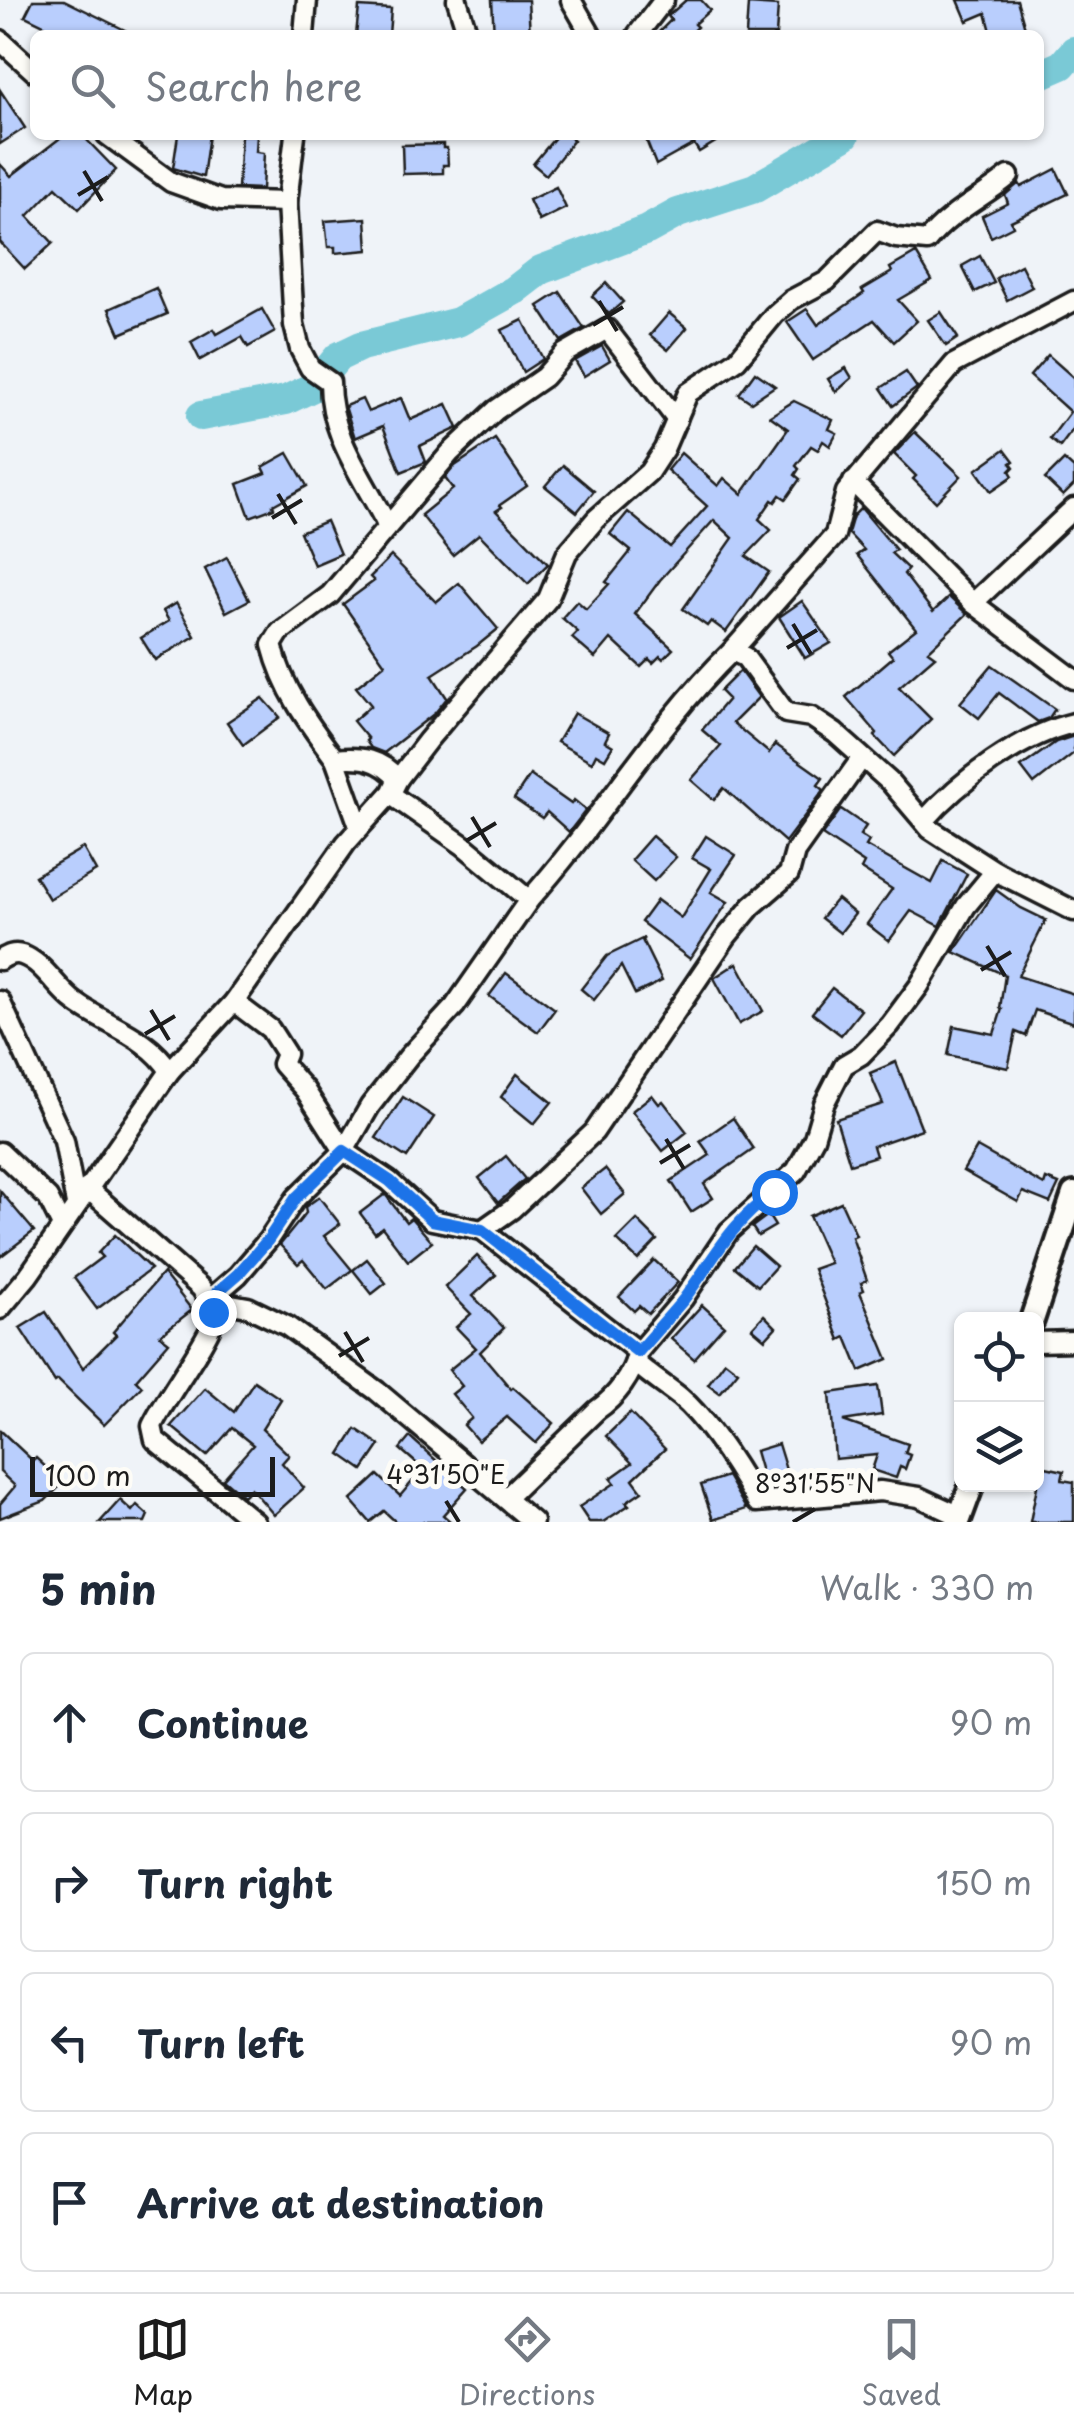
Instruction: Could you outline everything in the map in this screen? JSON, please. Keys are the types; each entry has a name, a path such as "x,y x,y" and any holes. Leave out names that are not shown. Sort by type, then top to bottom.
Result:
{"street":[{"path":"304,30 307,0"},
{"path":"457,0 466,30"},
{"path":"572,0 587,30"},
{"path":"641,30 664,0"},
{"path":"0,40 30,67"},
{"path":"114,140 171,182 220,200 287,202"},
{"path":"294,140 287,202 294,325 310,368 330,382 330,412 342,444 388,525"},
{"path":"0,1309 28,1276 170,1071 234,1002 359,826 548,598 566,553 596,519 649,472 664,449 688,393 737,360 774,315 791,300 828,281 877,231 896,238 927,241 944,221 986,196 1009,176"},
{"path":"208,1300 238,1274 268,1240 296,1198 344,1151 370,1106 455,1006 529,900 668,722 835,535 846,492 954,364 1074,301"},
{"path":"359,826 335,759 291,694 278,666 272,644 280,632 330,595 450,453 496,410 544,377 565,353 607,329 676,420"},
{"path":"854,482 973,603 1074,679"},
{"path":"973,603 1074,508"},
{"path":"732,651 745,657 786,713 810,717 836,733 890,782 924,822 994,870 1074,910"},
{"path":"924,822 945,796 971,776 1024,744 1074,723"},
{"path":"335,759 358,756 386,765 394,787 529,900"},
{"path":"482,1230 512,1209 594,1132 727,936 752,906 790,874 795,852 861,759"},
{"path":"506,1498 612,1400 637,1357 684,1299 729,1231 796,1171 844,1064 862,1054 890,1025 919,986 966,906 994,870"},
{"path":"0,960 20,954 31,960 73,1002 154,1049 170,1071"},
{"path":"0,1002 64,1141 82,1196 201,1288 208,1300 214,1320 210,1332 176,1381 152,1426 155,1440 255,1522"},
{"path":"234,1002 270,1029 286,1054 282,1064 305,1090 344,1151 390,1181 432,1220 482,1230 637,1357 656,1382 681,1398 704,1424 740,1472 756,1502 880,1490 918,1497 959,1519 969,1492"},
{"path":"0,1152 48,1198 62,1226"},
{"path":"1035,1312 1074,1194"},
{"path":"208,1300 248,1306 287,1326 378,1391 533,1522"},
{"path":"1044,1342 1074,1341"}],"building":[{"path":"33,0 64,0 125,30 46,30 48,27 25,16"},
{"path":"492,0 528,0 530,30 494,30"},
{"path":"686,0 701,0 710,10 694,24 697,27 694,30 661,30 671,20 668,16"},
{"path":"958,0 1017,0 1026,30 991,30 986,13 967,21"},
{"path":"748,4 778,6 776,30 746,30"},
{"path":"359,7 391,9 389,30 357,30"},
{"path":"0,90 25,128 0,144"},
{"path":"58,140 87,140 116,170 79,209 56,187 28,216 53,243 25,269 0,242 0,164 11,176"},
{"path":"177,140 208,140 203,177 173,168"},
{"path":"241,140 257,140 256,152 264,153 262,189 238,188"},
{"path":"553,140 574,140 546,175 533,164"},
{"path":"646,140 719,140 699,152 694,144 656,165"},
{"path":"443,144 448,165 443,165 443,173 403,174 402,145"},
{"path":"1056,169 1068,194 1011,221 1013,226 991,237 982,216 1008,203 1005,195 1019,183 1021,187"},
{"path":"556,187 566,208 539,221 529,200"},
{"path":"366,218 368,250 335,253 335,247 328,247 325,221"},
{"path":"916,253 932,280 898,300 917,321 894,342 874,320 813,360 787,322 807,309 818,325 892,272 890,268"},
{"path":"980,256 994,283 975,292 962,266"},
{"path":"1021,265 1032,287 1007,300 996,278"},
{"path":"606,283 623,302 609,314 592,296"},
{"path":"156,288 167,314 120,334 109,309"},
{"path":"560,292 584,328 561,341 538,306"},
{"path":"262,309 275,332 248,347 242,337 200,360 191,342 214,329 217,334"},
{"path":"941,312 958,338 946,346 928,320"},
{"path":"669,313 687,328 668,350 650,335"},
{"path":"523,320 543,359 523,372 502,330"},
{"path":"602,346 610,360 584,376 575,361"},
{"path":"1048,355 1074,378 1074,428 1060,447 1050,439 1070,412 1030,376"},
{"path":"846,368 852,378 836,392 828,379"},
{"path":"755,372 775,386 751,402 739,394"},
{"path":"906,372 917,388 893,406 881,388"},
{"path":"401,398 410,420 447,404 458,428 420,446 426,462 401,472 383,426 355,438 345,406 362,399 368,412"},
{"path":"794,401 833,420 829,429 837,433 830,446 823,441 818,450 811,446 796,466 799,469 795,475 800,479 786,499 780,495 775,502 772,500 759,519 771,530 746,556 769,572 726,632 711,621 707,626 683,609 733,538 714,520 635,614 673,649 663,659 660,656 653,663 649,659 641,667 611,639 595,658 572,638 578,632 562,618 577,601 586,609 631,551 610,534 628,512 670,547 707,506 667,470 681,453 718,486 724,478 742,494 788,429 770,416"},
{"path":"915,432 961,476 936,502 894,454"},
{"path":"495,439 527,486 496,511 548,564 528,584 479,534 453,555 421,515 453,489 445,478 455,466"},
{"path":"1005,449 1014,461 1010,471 1013,476 991,491 976,470"},
{"path":"288,453 307,486 273,505 274,508 250,517 238,484 266,473 263,467"},
{"path":"1064,460 1074,469 1074,485 1063,496 1045,479"},
{"path":"563,465 594,491 577,512 545,486"},
{"path":"861,508 896,550 891,553 908,569 904,574 933,612 949,597 967,614 928,651 935,656 899,687 931,719 894,756 846,697 893,657 888,651 916,629 857,555 864,550 848,533 853,516"},
{"path":"326,521 340,554 314,565 300,532"},
{"path":"391,556 436,602 459,583 498,629 432,675 447,698 435,713 384,753 371,748 353,721 371,705 356,687 385,664 343,604 374,581 370,577"},
{"path":"227,557 249,600 226,612 205,569"},
{"path":"802,601 831,643 805,658 779,617"},
{"path":"176,603 195,636 155,660 141,638 169,621 163,611"},
{"path":"992,665 1055,709 1049,718 1038,722 999,693 979,718 960,703"},
{"path":"740,671 759,697 733,723 769,753 775,744 823,778 818,785 824,790 785,842 724,788 714,800 691,780 721,746 702,730 728,699 720,691"},
{"path":"263,698 280,717 243,745 227,722"},
{"path":"574,713 609,733 605,741 613,746 605,759 596,754 592,762 557,742"},
{"path":"1074,736 1074,753 1034,784 1021,767 1056,742"},
{"path":"530,775 586,810 569,832 547,812 542,818 514,799"},
{"path":"841,809 866,826 860,835 869,841 866,846 932,883 943,861 967,874 940,926 911,911 889,941 867,924 892,889 861,869 864,863 822,835"},
{"path":"652,836 676,857 654,881 631,860"},
{"path":"706,836 736,855 711,892 728,902 690,959 641,922 657,900 681,918 711,869 692,858"},
{"path":"83,848 96,871 49,899 35,876"},
{"path":"996,890 1046,920 1018,976 1074,994 1074,1023 1035,1010 1026,1036 1016,1032 1008,1068 948,1055 954,1026 994,1034 1002,1009 1005,975 954,952"},
{"path":"837,899 855,914 840,933 821,918"},
{"path":"644,938 662,981 635,994 621,966 594,1000 581,989 607,956"},
{"path":"737,963 763,1011 739,1024 714,978"},
{"path":"506,973 555,1009 538,1032 489,996"},
{"path":"832,988 861,1010 841,1035 812,1013"},
{"path":"896,1062 922,1129 873,1146 876,1156 850,1164 836,1119 883,1104 870,1073"},
{"path":"517,1074 552,1102 534,1124 501,1097"},
{"path":"652,1095 659,1104 663,1101 687,1132 663,1151 632,1111"},
{"path":"403,1097 434,1117 407,1158 376,1138"},
{"path":"733,1118 754,1149 704,1184 713,1198 691,1212 671,1181 710,1155 700,1141"},
{"path":"977,1147 1044,1185 1046,1179 1059,1184 1050,1203 1023,1192 1018,1202 963,1171"},
{"path":"506,1156 525,1179 498,1203 479,1178"},
{"path":"605,1169 625,1194 601,1214 581,1188"},
{"path":"0,1191 34,1231 0,1257"},
{"path":"385,1194 406,1222 411,1218 432,1242 408,1261 382,1227 375,1233 360,1213"},
{"path":"319,1197 340,1224 324,1236 352,1270 327,1289 303,1260 298,1264 280,1245 306,1213 305,1207"},
{"path":"841,1202 856,1235 852,1237 867,1280 861,1283 864,1290 860,1292 888,1359 860,1371 846,1337 840,1340 813,1269 830,1263 809,1216"},
{"path":"768,1215 775,1226 758,1236 752,1227"},
{"path":"637,1220 657,1240 638,1260 617,1240"},
{"path":"115,1235 151,1269 97,1309 74,1278 102,1257 98,1253"},
{"path":"753,1246 776,1266 758,1286 735,1267"},
{"path":"477,1256 496,1275 473,1296 504,1328 480,1352 511,1389 554,1423 536,1443 507,1417 478,1441 464,1425 472,1418 452,1394 462,1386 449,1370 476,1348 456,1327 471,1314 445,1287"},
{"path":"367,1259 386,1283 372,1294 353,1270"},
{"path":"654,1260 678,1282 648,1314 639,1306 634,1311 619,1297"},
{"path":"163,1273 192,1310 160,1335 169,1342 136,1380 142,1386 104,1425 58,1380 55,1382 20,1328 46,1312 83,1368 116,1335 113,1332"},
{"path":"702,1305 724,1325 694,1359 671,1339"},
{"path":"764,1315 776,1327 765,1339 752,1328"},
{"path":"725,1361 738,1371 720,1393 708,1384"},
{"path":"254,1381 281,1399 262,1429 289,1455 282,1463 304,1488 274,1515 251,1488 243,1496 223,1479 253,1445 232,1428 207,1456 171,1426 205,1388 234,1412"},
{"path":"878,1386 882,1415 843,1421 908,1444 905,1453 910,1455 905,1469 900,1467 896,1478 872,1470 877,1455 835,1459 830,1393"},
{"path":"630,1413 665,1449 633,1479 642,1491 626,1502 629,1505 603,1522 589,1522 579,1507 615,1483 611,1478 632,1463 606,1436"},
{"path":"356,1429 380,1445 363,1470 340,1454"},
{"path":"0,1430 63,1483 45,1501 0,1518 0,1504 15,1486 0,1472"},
{"path":"410,1437 467,1488 443,1515 451,1522 396,1522 384,1511 370,1522 351,1500 378,1475 400,1496 423,1469 400,1449"},
{"path":"778,1444 790,1483 766,1489 755,1451"},
{"path":"1044,1467 1064,1471 1062,1480 1074,1482 1074,1522 1030,1522 1036,1492 1044,1492"},
{"path":"727,1476 746,1509 713,1520 701,1485"},
{"path":"120,1500 132,1511 137,1505 148,1515 145,1522 100,1522"}],"waterway":[{"path":"1044,73 1062,65 1074,51"},
{"path":"201,416 286,400 313,387 338,357 361,346 458,322 515,290 541,270 647,230 678,213 755,188 837,140"}],"route":[{"path":"213,1312 208,1300 238,1274 268,1240 296,1198 344,1151 390,1181 432,1220 482,1230 638,1352 684,1299 729,1231 774,1192"}]}
